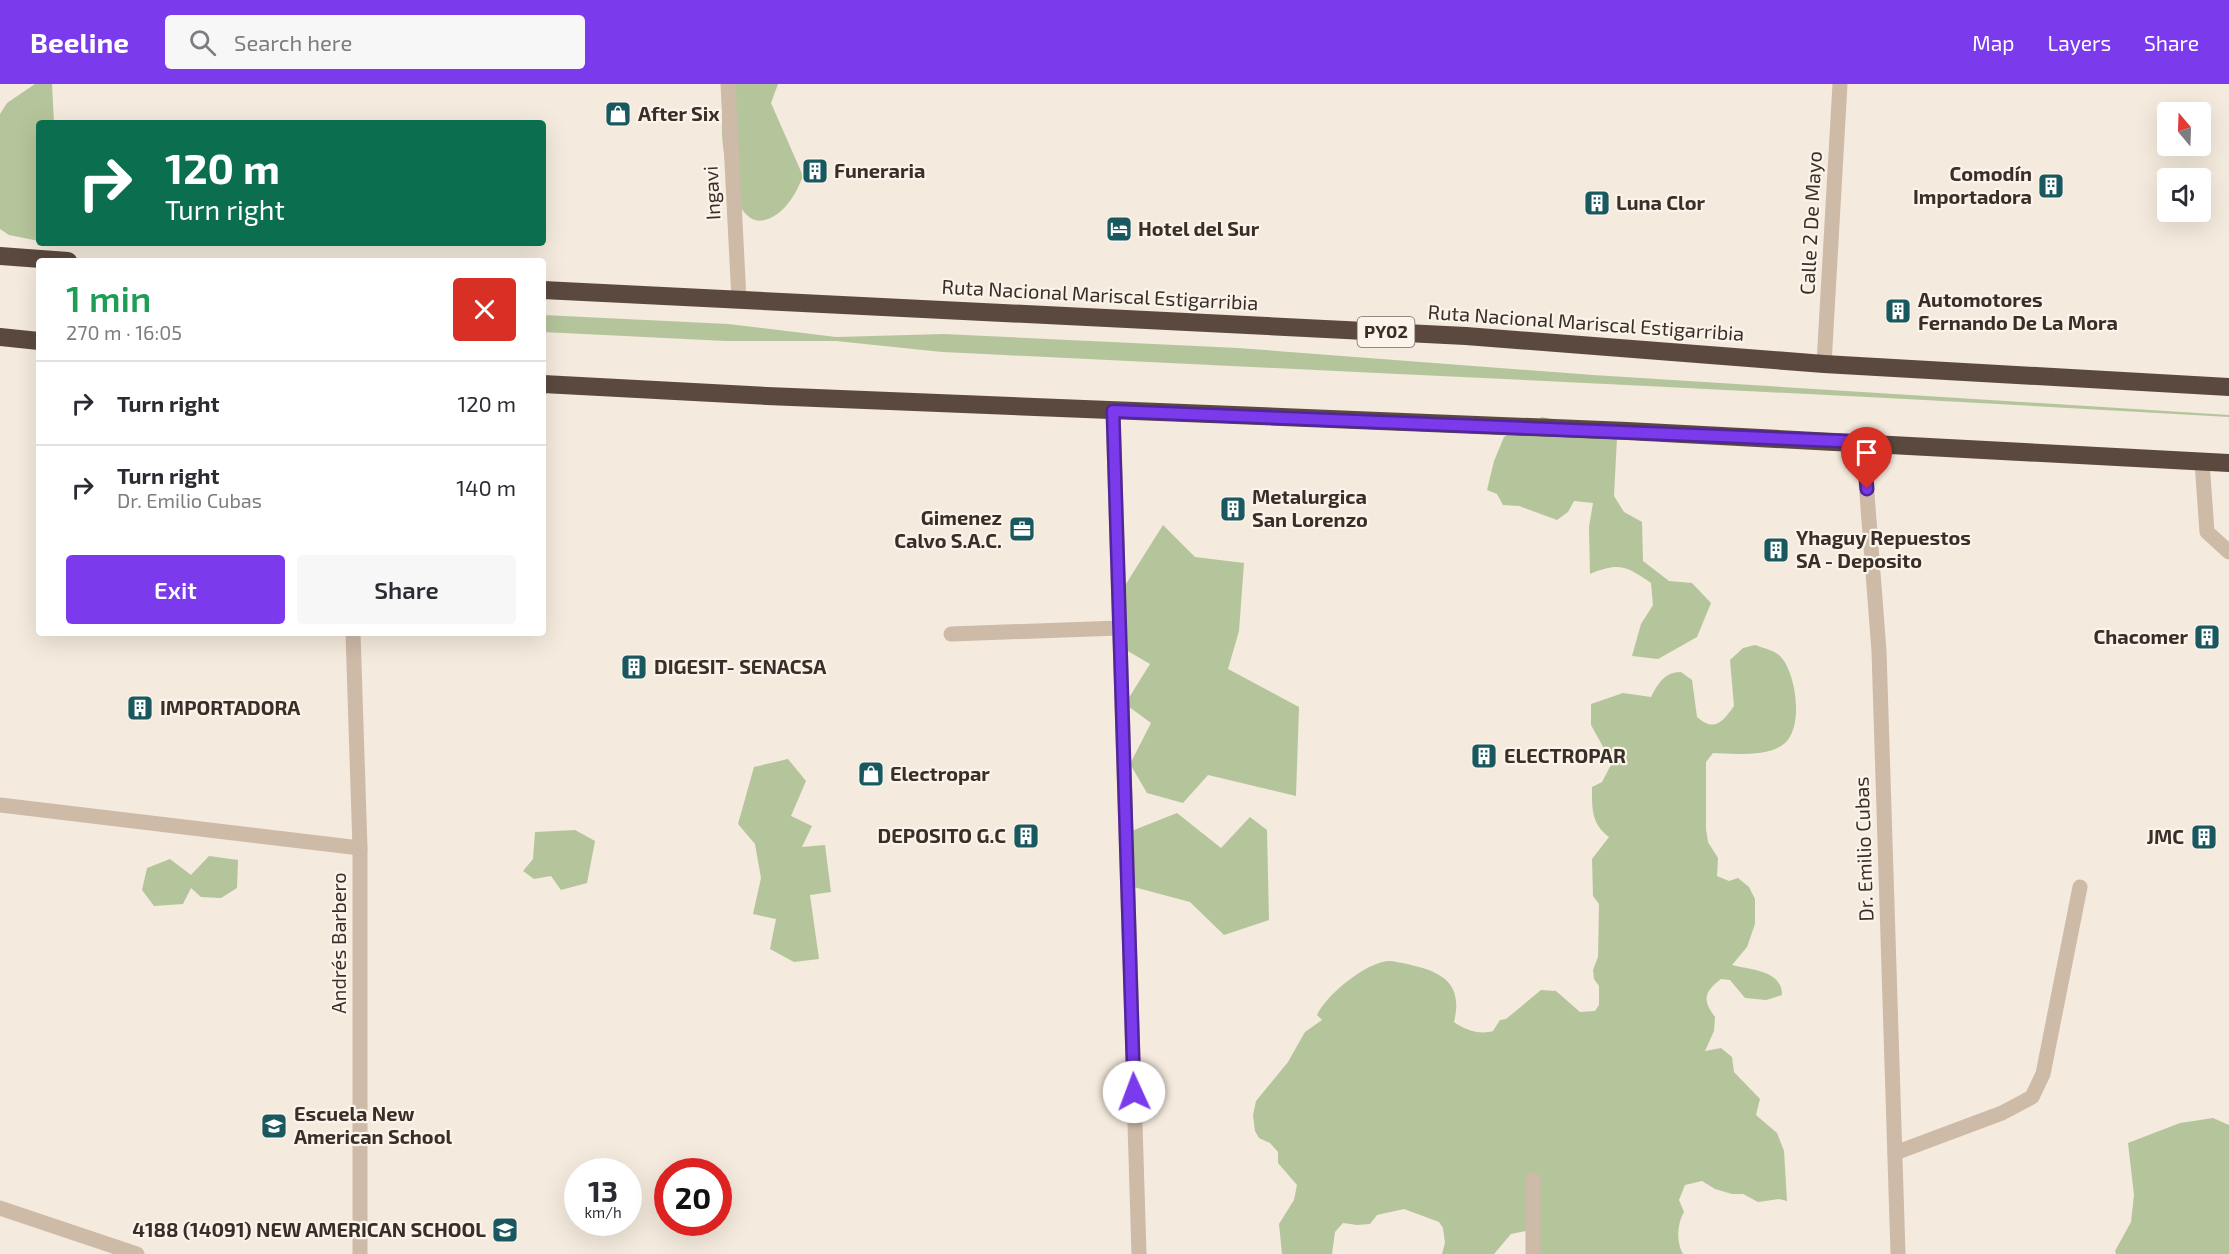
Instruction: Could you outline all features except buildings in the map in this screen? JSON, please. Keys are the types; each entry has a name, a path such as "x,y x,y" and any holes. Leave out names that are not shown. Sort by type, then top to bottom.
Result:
{"highway":[{"path":"0,256 36,259"},
{"name":"Ruta Nacional Mariscal Estigarribia","path":"546,290 1466,336 1824,364 2229,387"},
{"path":"0,337 36,341"},
{"path":"546,384 1113,411 1863,442 2229,464"}],"street":[{"name":"Ingavi","path":"728,84 739,300"},
{"name":"Calle 2 De Mayo","path":"1824,364 1840,84"},
{"path":"1113,411 1139,1254"},
{"name":"Dr. Emilio Cubas","path":"1863,442 1879,651 1898,1254"},
{"path":"2202,462 2207,532 2229,552"},
{"path":"951,634 1119,628"},
{"name":"Andrés Barbero","path":"353,636 360,848 360,1254"},
{"path":"0,805 360,848"},
{"path":"1895,1153 2002,1113 2032,1097 2043,1074 2080,887"},
{"path":"1533,1180 1533,1254"},
{"path":"0,1208 137,1254"}],"green space":[{"path":"35,84 52,84 54,120 36,120 36,240 9,235 0,229 0,114 7,103"},
{"path":"725,84 778,84 771,103 803,176 797,190 784,208 765,220 754,219 744,212 737,200 726,167 722,136"},
{"path":"546,315 728,324 836,337 944,334 1238,348 1593,375 2229,415 2229,417 942,352 836,341 726,341 546,332"},
{"path":"1542,417 1575,424 1617,438 1614,496 1624,512 1642,522 1643,561 1669,581 1692,583 1711,603 1697,637 1658,659 1632,656 1641,624 1653,605 1651,583 1622,568 1608,568 1590,574 1589,527 1593,503 1574,501 1568,512 1557,520 1519,506 1503,505 1497,494 1487,490 1494,461 1504,437"},
{"path":"1163,525 1195,557 1244,563 1239,631 1228,669 1299,707 1296,796 1208,775 1183,803 1147,793 1130,764 1151,723 1125,704 1150,664 1121,647 1119,595"},
{"path":"1755,645 1775,652 1786,664 1796,699 1794,724 1791,735 1785,743 1770,751 1750,754 1713,753 1706,762 1706,829 1708,842 1718,858 1717,876 1729,881 1738,878 1749,887 1755,899 1755,924 1747,947 1732,965 1764,972 1771,976 1777,980 1782,995 1766,1000 1745,998 1730,980 1721,979 1711,988 1707,996 1708,1006 1715,1017 1714,1031 1705,1051 1721,1048 1732,1057 1734,1072 1760,1099 1756,1115 1777,1133 1784,1151 1787,1201 1779,1199 1758,1202 1743,1194 1732,1194 1715,1189 1702,1181 1685,1185 1679,1200 1684,1212 1678,1233 1683,1254 1529,1254 1537,1229 1511,1234 1494,1254 1442,1254 1445,1243 1443,1228 1439,1222 1404,1209 1377,1215 1370,1224 1343,1223 1335,1232 1332,1254 1282,1254 1279,1224 1294,1200 1297,1185 1278,1163 1278,1152 1270,1143 1259,1138 1255,1131 1253,1115 1256,1101 1288,1062 1305,1032 1322,1020 1317,1015 1322,1007 1338,989 1358,973 1389,961 1430,970 1447,981 1456,997 1454,1022 1473,1031 1493,1031 1500,1020 1506,1019 1541,990 1556,991 1580,1012 1595,1011 1599,1005 1599,986 1594,979 1593,970 1598,957 1599,904 1593,896 1592,859 1609,837 1596,821 1592,787 1602,782 1612,763 1591,725 1591,704 1623,693 1651,697 1666,676 1681,672 1692,680 1697,717 1708,724 1717,724 1734,706 1730,660 1743,648"},
{"path":"788,759 806,781 791,816 812,826 802,847 825,845 831,892 810,895 819,959 794,962 770,949 776,919 753,914 761,878 755,844 738,824 754,767"},
{"path":"1177,813 1221,848 1250,817 1267,830 1269,920 1224,935 1190,902 1130,886 1124,834"},
{"path":"575,830 595,841 587,883 561,890 551,876 534,879 523,871 533,859 535,832"},
{"path":"209,856 238,860 237,888 221,898 201,897 191,888 183,904 154,906 142,890 147,868 170,859 191,875"},
{"path":"2213,1118 2229,1125 2229,1254 2116,1254 2115,1251 2131,1222 2134,1195 2128,1143 2180,1123"}],"place":[{"name":"After Six","path":"618,114"},
{"name":"Funeraria","path":"815,171"},
{"name":"Comodín Importadora","path":"2051,186"},
{"name":"Luna Clor","path":"1597,203"},
{"name":"Hotel del Sur","path":"1119,229"},
{"name":"Automotores Fernando De La Mora","path":"1898,311"},
{"name":"Metalurgica San Lorenzo","path":"1233,509"},
{"name":"Gimenez Calvo S.A.C.","path":"1022,529"},
{"name":"Yhaguy Repuestos SA - Deposito","path":"1776,550"},
{"name":"Chacomer","path":"2207,637"},
{"name":"DIGESIT- SENACSA","path":"634,667"},
{"name":"IMPORTADORA","path":"140,708"},
{"name":"ELECTROPAR","path":"1484,756"},
{"name":"Electropar","path":"871,774"},
{"name":"DEPOSITO G.C","path":"1026,836"},
{"name":"JMC","path":"2204,837"},
{"name":"Escuela New American School","path":"274,1126"},
{"name":"4188 (14091) NEW AMERICAN SCHOOL","path":"505,1230"}],"route":[{"path":"1134,1092 1113,411 1863,442 1867,489"}]}
